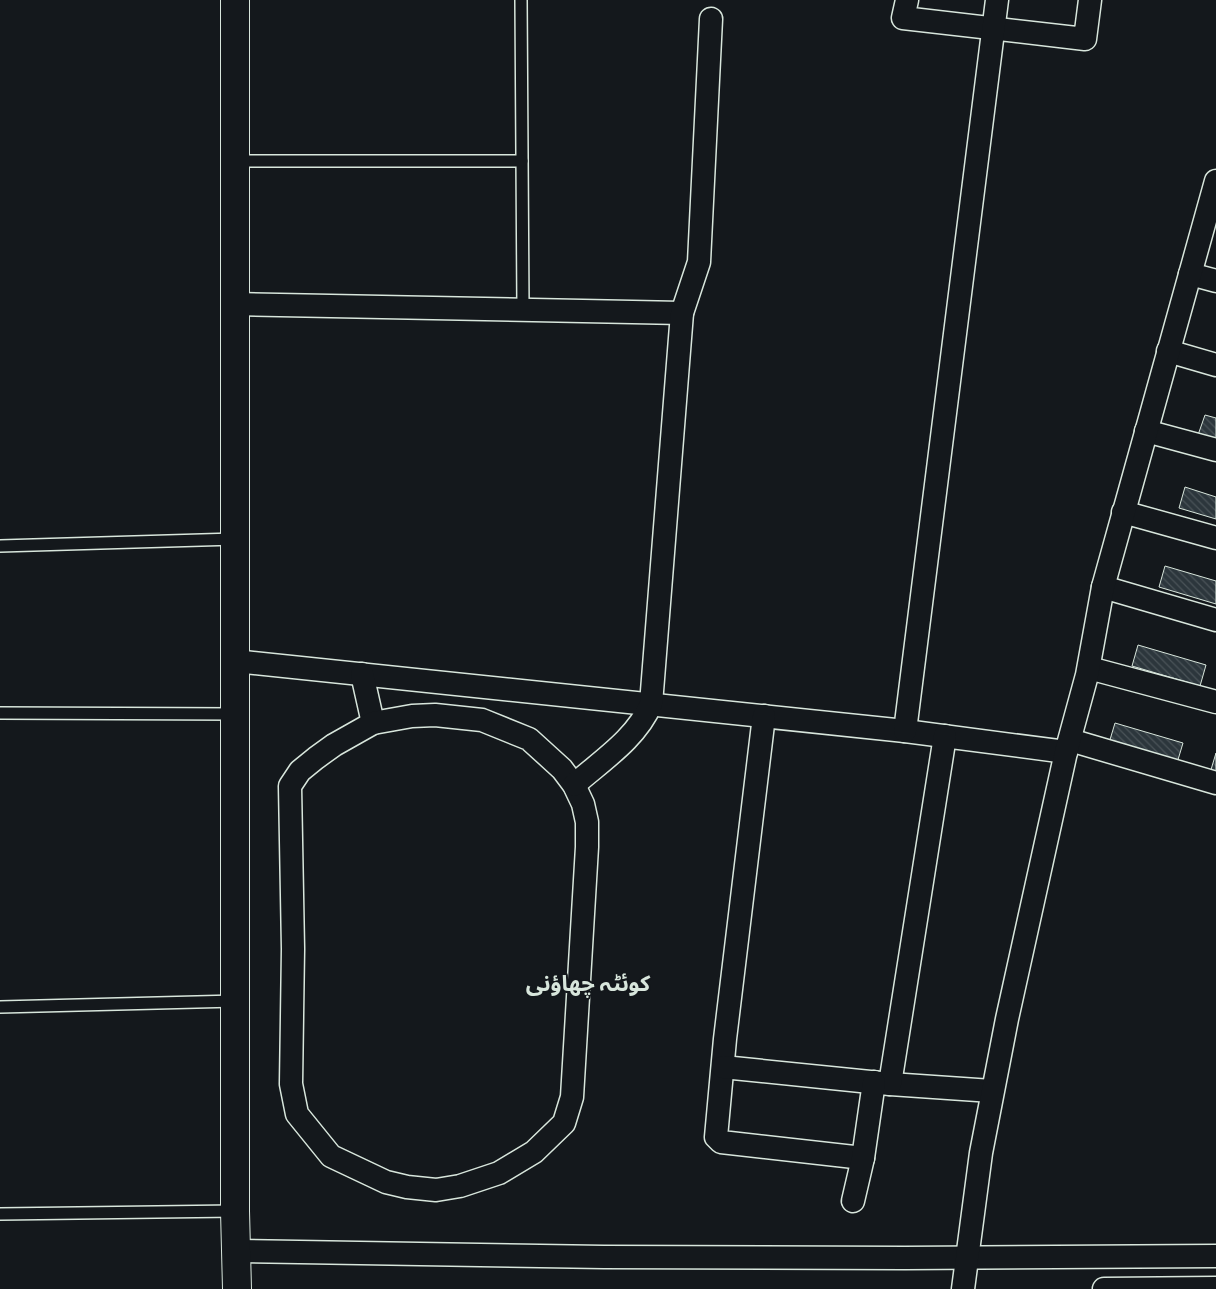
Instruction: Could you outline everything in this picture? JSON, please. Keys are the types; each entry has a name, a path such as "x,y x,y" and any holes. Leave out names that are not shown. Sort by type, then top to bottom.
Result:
{"main road":[{"path":"235,0 235,1211 237,1289"}],"street":[{"path":"907,0 903,18 1085,39 1090,0"},
{"path":"905,731 997,0"},
{"path":"574,785 627,740 646,716 651,704 682,314 699,262 711,19"},
{"path":"963,1289 981,1153 992,1091 1068,746 1088,668 1103,588 1168,350 1214,192"},
{"path":"1190,274 1216,281"},
{"path":"235,304 682,314"},
{"path":"1168,350 1216,365"},
{"path":"1146,431 1216,450"},
{"path":"1123,512 1216,538"},
{"path":"1103,588 1216,620"},
{"path":"235,661 945,736 1068,746 1216,783"},
{"path":"1088,668 1216,702"},
{"path":"362,674 373,723"},
{"path":"434,715 482,720 529,739 562,769 574,785 583,804 587,822 572,1097 564,1123 534,1152 499,1173 460,1186 436,1190 407,1188 386,1182 331,1156 297,1114 291,1084 293,949 290,786 300,771 316,758 334,745 373,723 412,716 434,715"},
{"path":"764,716 716,1137 721,1142 863,1158"},
{"path":"853,1201 882,1083 945,736"},
{"path":"723,1067 882,1083 992,1091"},
{"path":"236,1251 604,1257 1216,1256"},
{"path":"1104,1289 1216,1288"}],"lane":[{"path":"521,0 523,310"},
{"path":"234,161 522,160"},
{"path":"0,546 235,539"},
{"path":"0,713 235,714"},
{"path":"0,1007 236,1001"},
{"path":"0,1214 235,1211"}],"building":[{"path":"1205,415 1216,418 1216,440 1198,435"},
{"path":"1185,487 1216,497 1216,519 1179,508"},
{"path":"1165,566 1216,581 1216,604 1159,587"},
{"path":"1138,645 1206,665 1200,686 1132,666"},
{"path":"1115,723 1183,743 1177,763 1109,743"},
{"path":"1216,753 1216,774 1210,773"}],"district":[{"name":"کوئٹہ چھاؤنی","path":"588,983"}]}
